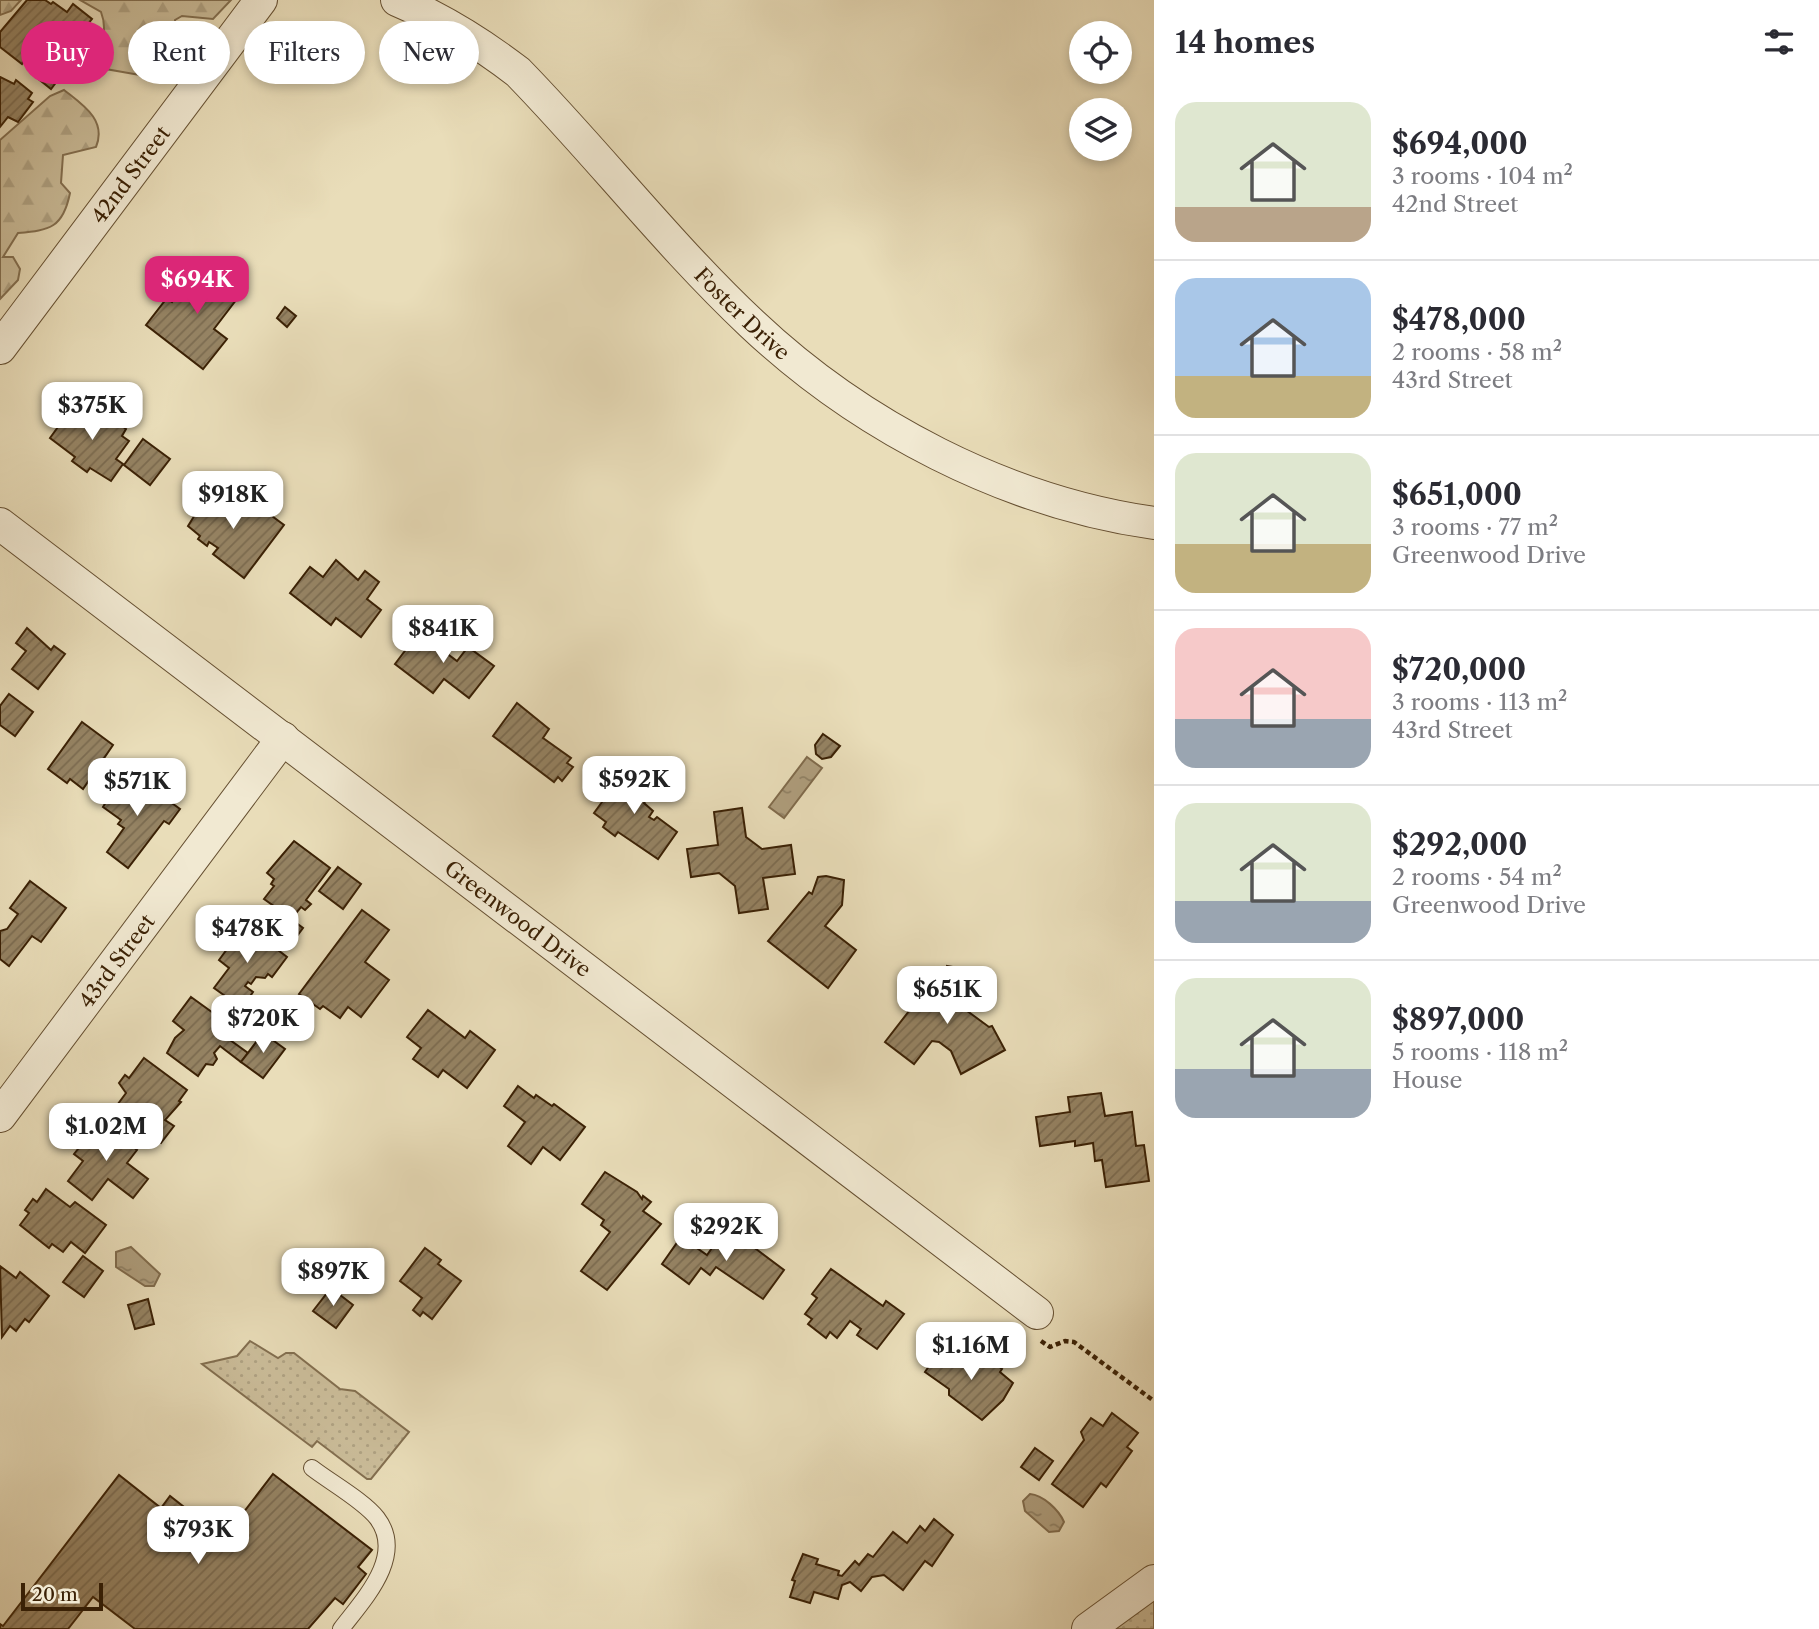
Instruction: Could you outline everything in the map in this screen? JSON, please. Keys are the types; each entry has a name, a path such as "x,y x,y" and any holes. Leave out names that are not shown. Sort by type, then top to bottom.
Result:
{"street":[{"name":"42nd Street","path":"0,348 261,0"},
{"name":"Foster Drive","path":"397,0 443,19 518,72 752,325 814,377 882,422 964,465 1062,503 1154,523"},
{"name":"Greenwood Drive","path":"0,524 283,738 1038,1327"},
{"name":"43rd Street","path":"0,1116 283,738"},
{"path":"1088,1629 1154,1581"}],"lane":[{"path":"312,1468 376,1517 386,1536 382,1571 341,1629"}],"path":[{"path":"1038,1327 1050,1347 1065,1341 1074,1342 1154,1401"}],"green space":[{"path":"0,0 21,0 11,11 0,15"},
{"path":"80,0 231,0 213,19 182,16 175,21 128,21 128,73 114,70 114,21 103,21 101,12"},
{"path":"64,90 96,121 99,137 96,147 63,155 61,183 70,193 67,205 53,225 18,233 3,257 13,257 20,269 18,280 0,299 0,140 50,96"},
{"path":"250,1341 278,1358 286,1353 294,1353 340,1389 355,1391 409,1432 371,1479 367,1479 317,1441 312,1447 202,1364 237,1356"},
{"path":"1154,1599 1154,1629 1112,1629"}],"water":[{"path":"807,757 822,768 784,818 769,807"},
{"path":"131,1247 160,1274 154,1286 145,1286 116,1267 116,1252"},
{"path":"1030,1494 1045,1500 1058,1513 1064,1522 1059,1531 1049,1532 1025,1511 1023,1501"}],"building":[{"path":"27,0 45,0 51,4 53,2 67,12 73,4 92,19 21,21 21,63 0,47 0,32"},
{"path":"0,77 14,84 16,80 32,93 28,99 33,102 18,122 8,117 0,127"},
{"path":"208,264 243,291 214,329 227,339 203,369 146,325 167,298 172,302 195,272 199,276"},
{"path":"285,307 296,316 287,327 277,318"},
{"path":"71,409 95,422 103,412 126,429 122,436 129,441 116,459 123,464 111,481 90,468 87,472 72,461 75,457 50,438"},
{"path":"143,439 170,459 150,485 124,465"},
{"path":"199,487 242,516 253,502 284,525 244,578 213,554 218,548 209,542 207,546 188,526 198,510 188,502"},
{"path":"336,560 358,580 365,571 379,582 367,599 381,610 361,637 336,618 331,625 290,593 310,567 323,577"},
{"path":"27,628 51,650 54,646 65,654 38,689 12,669 26,651 16,643"},
{"path":"427,630 436,637 441,649 457,661 468,647 494,666 469,698 444,679 433,693 395,664 420,631"},
{"path":"9,694 33,712 15,736 0,725 0,706"},
{"path":"517,703 549,729 543,738 571,758 567,763 573,767 562,781 558,777 554,782 493,736"},
{"path":"82,722 113,745 83,789 70,779 67,783 48,769"},
{"path":"823,734 840,746 831,757 822,759 816,754 815,745"},
{"path":"627,768 648,784 641,794 647,799 644,803 653,811 649,817 654,820 657,817 677,832 658,859 618,832 615,836 603,827 606,822 594,813"},
{"path":"123,774 143,789 147,785 180,809 169,824 164,821 128,868 107,852 124,828 118,824 121,820 103,807"},
{"path":"742,808 746,837 762,849 791,845 795,874 763,878 768,909 739,913 735,886 719,873 691,877 687,849 718,845 714,812"},
{"path":"294,841 330,868 306,900 311,904 305,910 301,907 291,919 303,928 291,944 266,925 278,909 264,899 274,886 271,884 274,879 267,873"},
{"path":"338,867 361,884 343,909 319,891"},
{"path":"818,877 844,880 842,905 825,926 856,950 828,988 768,941 809,892 812,894"},
{"path":"30,881 66,908 41,942 32,936 9,966 0,959 0,931 7,929 18,914 10,908"},
{"path":"362,910 389,930 365,962 389,980 361,1017 348,1007 340,1018 323,1006 320,1009 299,994"},
{"path":"245,925 287,957 272,977 268,974 265,978 256,977 251,984 248,982 245,986 253,992 242,1008 214,988 229,968 219,960"},
{"path":"947,966 971,970 967,996 956,994 955,1002 989,1027 992,1026 1005,1050 961,1074 951,1051 939,1042 932,1041 914,1064 885,1042 916,1002 921,1005 933,989 939,993 942,970 946,970"},
{"path":"191,997 234,1028 226,1037 248,1053 241,1062 220,1046 214,1053 217,1059 213,1065 206,1064 198,1076 167,1053 175,1038 184,1030 173,1021"},
{"path":"428,1010 465,1038 470,1031 495,1050 467,1088 443,1070 438,1077 413,1059 421,1048 407,1037"},
{"path":"263,1033 285,1049 263,1078 241,1062"},
{"path":"144,1058 187,1090 179,1101 181,1102 165,1120 174,1126 161,1143 152,1137 149,1141 112,1112 126,1093 119,1083 125,1075 129,1078"},
{"path":"518,1086 534,1098 536,1095 552,1106 554,1104 585,1127 560,1160 543,1147 531,1164 508,1146 525,1122 504,1106"},
{"path":"1101,1093 1105,1116 1132,1112 1136,1146 1144,1145 1149,1181 1106,1187 1102,1160 1095,1161 1093,1143 1075,1146 1075,1141 1040,1146 1036,1117 1070,1112 1068,1097"},
{"path":"99,1121 137,1150 127,1163 148,1179 133,1198 108,1179 92,1200 68,1181 83,1161 74,1154 82,1144 77,1140 85,1130 90,1134"},
{"path":"605,1172 637,1192 642,1199 643,1196 651,1202 643,1211 661,1224 607,1290 581,1271 610,1232 601,1225 604,1220 582,1204"},
{"path":"46,1189 70,1207 75,1202 106,1225 85,1253 71,1242 63,1252 52,1244 49,1248 20,1225 29,1213 25,1210 33,1199 37,1202"},
{"path":"727,1227 784,1270 763,1299 716,1267 710,1275 701,1268 689,1284 662,1264 681,1237 707,1255"},
{"path":"425,1248 441,1260 438,1264 461,1281 432,1319 423,1312 420,1316 413,1310 422,1298 400,1281"},
{"path":"83,1256 103,1271 84,1297 63,1282"},
{"path":"0,1266 16,1278 20,1272 49,1296 29,1322 25,1319 16,1331 10,1326 2,1337"},
{"path":"831,1269 883,1306 886,1301 904,1314 877,1349 857,1335 861,1329 850,1321 837,1338 830,1332 826,1338 808,1324 812,1319 805,1314 817,1298 812,1294"},
{"path":"331,1288 353,1305 336,1328 313,1311"},
{"path":"148,1299 154,1324 135,1329 128,1305"},
{"path":"943,1346 969,1366 977,1355 989,1364 992,1361 1013,1383 1003,1400 982,1420 949,1395 949,1389 925,1372"},
{"path":"1112,1413 1138,1433 1127,1447 1132,1451 1106,1487 1101,1483 1083,1507 1052,1484 1084,1440 1081,1432 1091,1418 1103,1426"},
{"path":"1035,1448 1053,1461 1039,1480 1021,1467"},
{"path":"273,1474 372,1550 358,1567 366,1574 343,1604 335,1598 308,1629 135,1629 93,1597 68,1629 0,1629 0,1624 3,1626 119,1475 161,1508 170,1496 230,1543 236,1535 230,1530"},
{"path":"934,1519 953,1535 932,1566 925,1561 903,1590 884,1575 872,1577 861,1591 850,1582 842,1585 838,1599 814,1592 810,1603 790,1597 795,1581 792,1580 803,1554 818,1559 816,1564 839,1571 838,1575 842,1576 855,1561 859,1565 868,1554 873,1557 893,1532 907,1543 920,1526 925,1531"}]}
